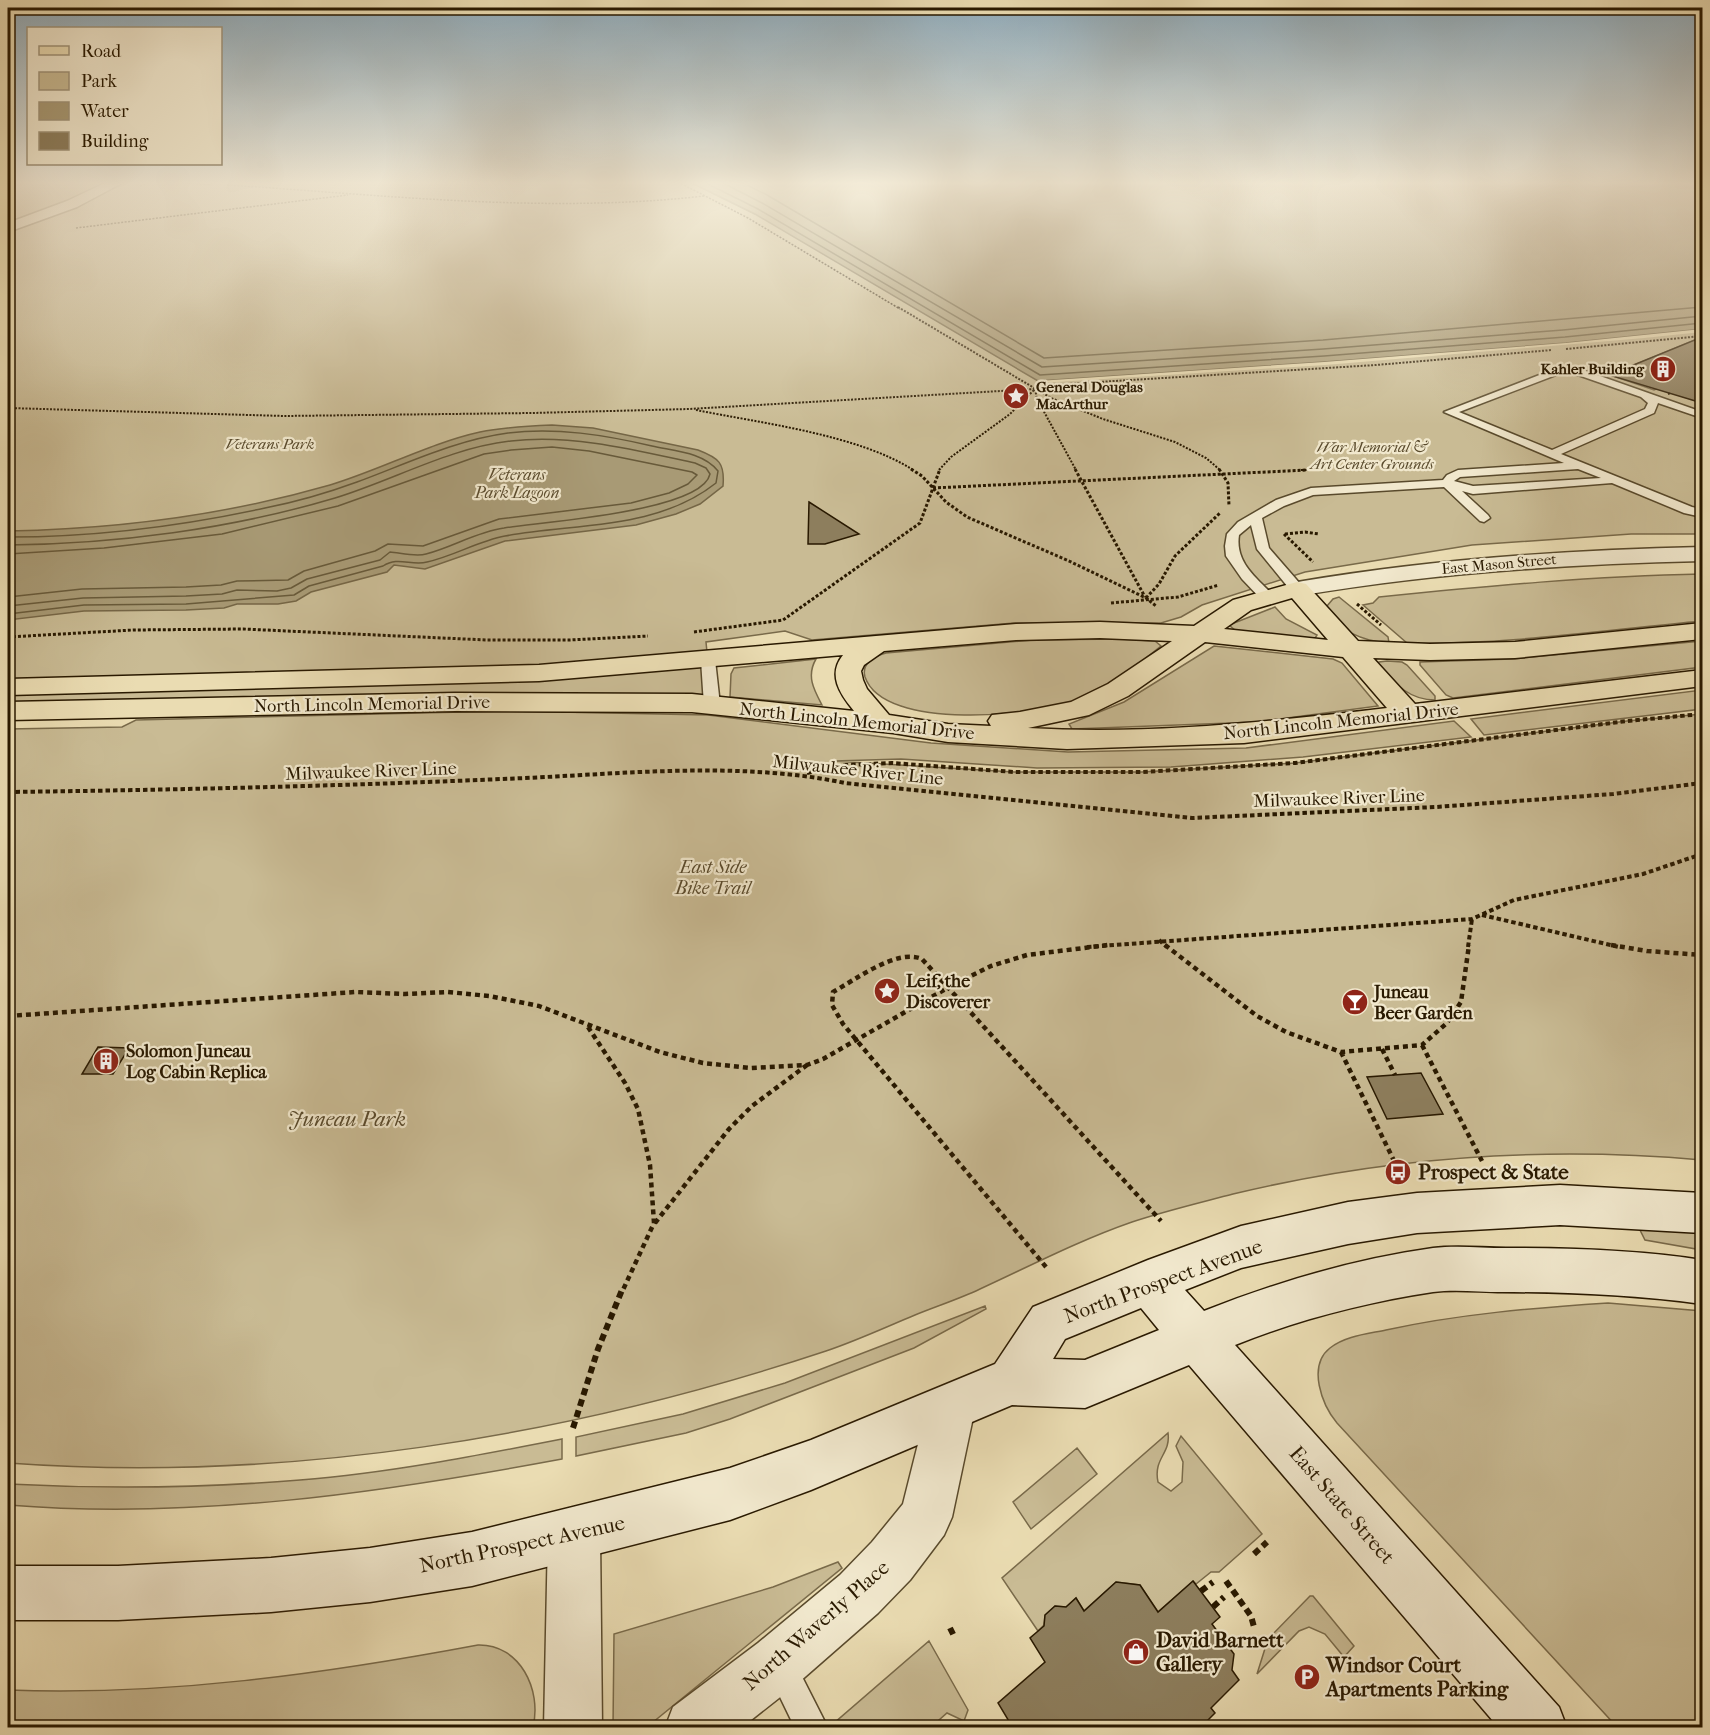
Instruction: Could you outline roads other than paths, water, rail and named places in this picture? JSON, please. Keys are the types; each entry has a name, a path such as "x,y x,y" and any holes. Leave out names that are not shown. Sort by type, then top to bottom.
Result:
{"main road":[{"name":"East Mason Street","path":"1297,589 1447,567 1582,557 1702,554"},
{"path":"878,644 857,654 848,667 847,678 850,689 887,723 935,718 1020,721 1078,709 1118,690 1181,649 1242,605 1266,596 1297,589 1407,714"},
{"name":"North Lincoln Memorial Drive","path":"8,687 539,673 1016,632 1100,630 1199,634 1351,650 1430,652 1515,650 1702,631"},
{"name":"North Lincoln Memorial Drive","path":"8,711 456,702 692,703 887,723 948,733 1067,740 1245,734 1702,678"},
{"name":"North Prospect Avenue","path":"1012,1381 1049,1323 1241,1247 1348,1223 1417,1213 1560,1205 1702,1213"},
{"name":"North Prospect Avenue","path":"8,1593 118,1593 282,1584 369,1575 472,1559 730,1494 811,1465 1012,1381 1085,1384 1195,1336 1286,1302 1361,1284 1435,1270 1586,1271 1702,1282"},
{"name":"East State Street","path":"1148,1282 1538,1728"},
{"name":"North Waverly Place","path":"694,1728 778,1663 859,1594 891,1561 926,1517 951,1408"},
{"path":"573,1728 574,1535"}],"lane":[{"path":"1702,415 1579,372 1560,370 1449,412 1688,510 1702,513"},
{"path":"1552,454 1650,411 1653,403 1645,395"},
{"path":"1447,483 1451,477 1458,474 1580,465"},
{"path":"1266,596 1233,556 1231,546 1233,534 1242,525 1280,503 1311,492 1447,483 1473,490 1600,482 1612,479"},
{"path":"1447,483 1484,518"},
{"path":"1256,518 1263,549 1297,589"},
{"path":"708,660 712,705"},
{"path":"778,1663 812,1728"}],"water":[{"path":"838,263 1702,263 1702,329 1566,343 1324,362 1038,381"},
{"name":"Veterans Park Lagoon","path":"552,425 593,428 698,450 719,462 723,472 723,486 700,504 676,514 636,525 505,541 425,569 394,565 387,572 311,592 296,601 278,604 237,604 224,608 186,610 84,611 8,620 8,531 130,523 251,505 330,485 461,437 498,429"}],"place":[{"name":"Kahler Building","path":"1663,369"},
{"name":"General Douglas MacArthur","path":"1016,396"},
{"name":"Leif, the Discoverer","path":"887,991"},
{"name":"Juneau Beer Garden","path":"1355,1002"},
{"name":"Solomon Juneau Log Cabin Replica","path":"106,1061"},
{"name":"Prospect & State","path":"1398,1172"},
{"name":"David Barnett Gallery","path":"1136,1652"},
{"name":"Windsor Court Apartments Parking","path":"1307,1677"}],"park label":[{"name":"Veterans Park","path":"270,444"},
{"name":"War Memorial & Art Center Grounds","path":"1372,456"},
{"name":"East Side Bike Trail","path":"713,877"},
{"name":"Juneau Park","path":"347,1119"}]}
